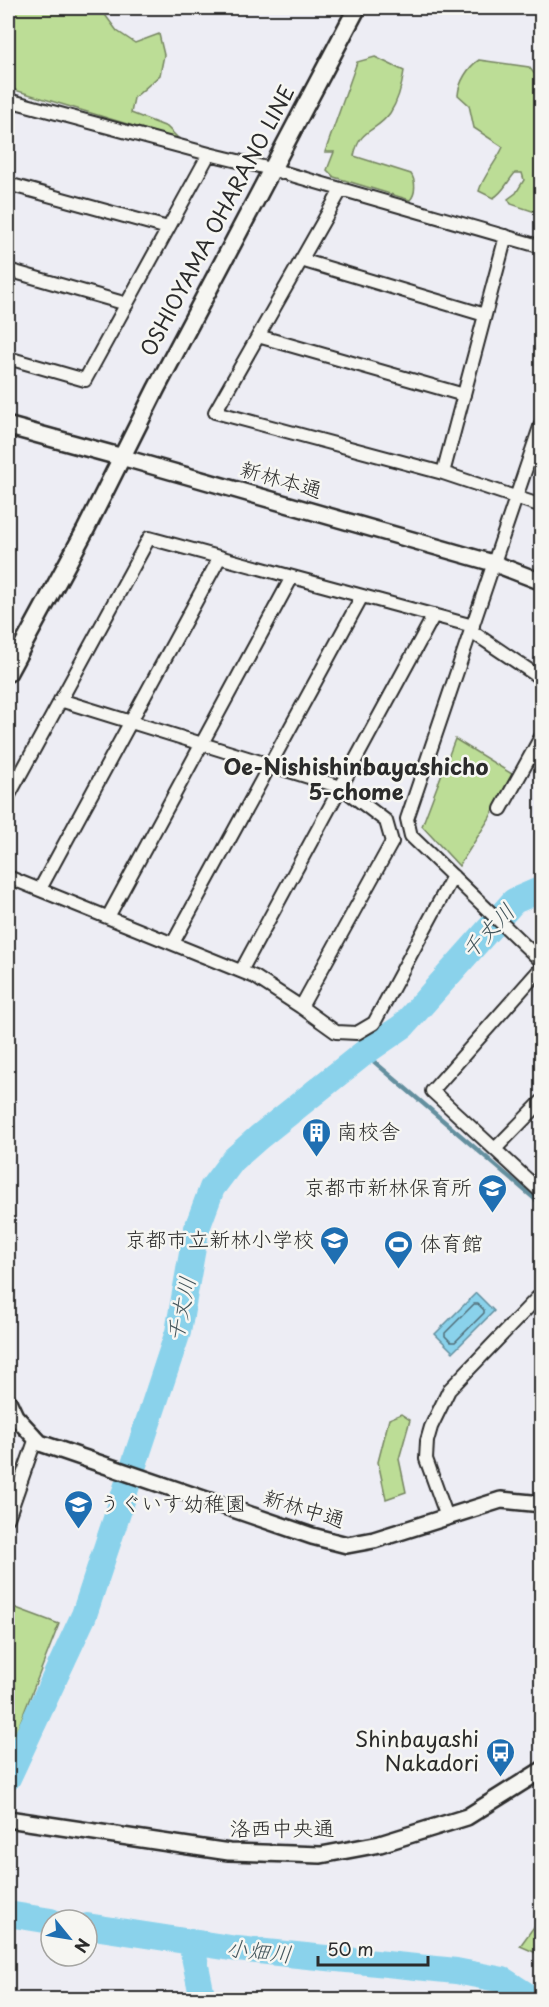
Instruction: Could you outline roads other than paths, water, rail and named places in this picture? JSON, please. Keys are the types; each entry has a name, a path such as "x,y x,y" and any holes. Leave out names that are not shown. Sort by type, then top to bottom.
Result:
{"main road":[{"name":"OSHIOYAMA OHARANO LINE","path":"8,673 86,529 270,169 357,8"},
{"name":"新林本通","path":"8,426 121,457"}],"street":[{"path":"8,99 270,169 542,247"},
{"path":"8,358 85,380 209,154"},
{"path":"8,184 168,228"},
{"path":"341,190 215,412 443,473 542,506"},
{"path":"443,473 507,236"},
{"path":"301,260 485,315"},
{"path":"8,270 127,304"},
{"path":"258,336 464,395"},
{"path":"542,420 407,819 411,836 542,962"},
{"name":"新林本通","path":"121,457 493,563 542,582"},
{"path":"8,797 149,538 434,615 472,628 542,679"},
{"path":"40,889 220,557"},
{"path":"108,916 292,577"},
{"path":"173,944 362,596"},
{"path":"241,971 434,615"},
{"path":"60,700 341,787 386,821 392,842 301,1006"},
{"path":"501,809 542,735"},
{"path":"8,877 255,977 301,1006 336,1032 357,1033 374,1023 453,876"},
{"path":"542,968 432,1091 542,1193"},
{"path":"495,1149 542,1101"},
{"path":"447,1517 426,1459 431,1426 449,1390 542,1293"},
{"name":"新林中通","path":"8,1401 15,1416 40,1443 312,1536 347,1545 374,1540 501,1500 542,1504"},
{"path":"8,1518 36,1438"},
{"name":"洛西中央通","path":"9,1819 229,1852 321,1855 380,1844 467,1817 542,1770"}],"water":[{"path":"476,1293 494,1311 453,1352 435,1334"}],"waterway":[{"name":"千丈川","path":"8,1778 84,1615 178,1332 196,1231 212,1188 233,1160 259,1137 364,1053 403,1026 514,901 542,889"},
{"path":"364,1053 542,1205"},
{"name":"小畑川","path":"8,1914 39,1919"},
{"name":"小畑川","path":"99,1928 237,1949 456,1971 503,1980 534,2000"},
{"path":"191,1942 203,2000"}],"place":[{"name":"南校舎","path":"316,1158"},
{"name":"京都市新林保育所","path":"493,1214"},
{"name":"京都市立新林小学校","path":"335,1266"},
{"name":"体育館","path":"399,1270"},
{"name":"うぐいす幼稚園","path":"78,1530"},
{"name":"Shinbayashi Nakadori","path":"500,1778"}],"district":[{"name":"Oe-Nishishinbayashicho 5-chome","path":"356,780"}]}
